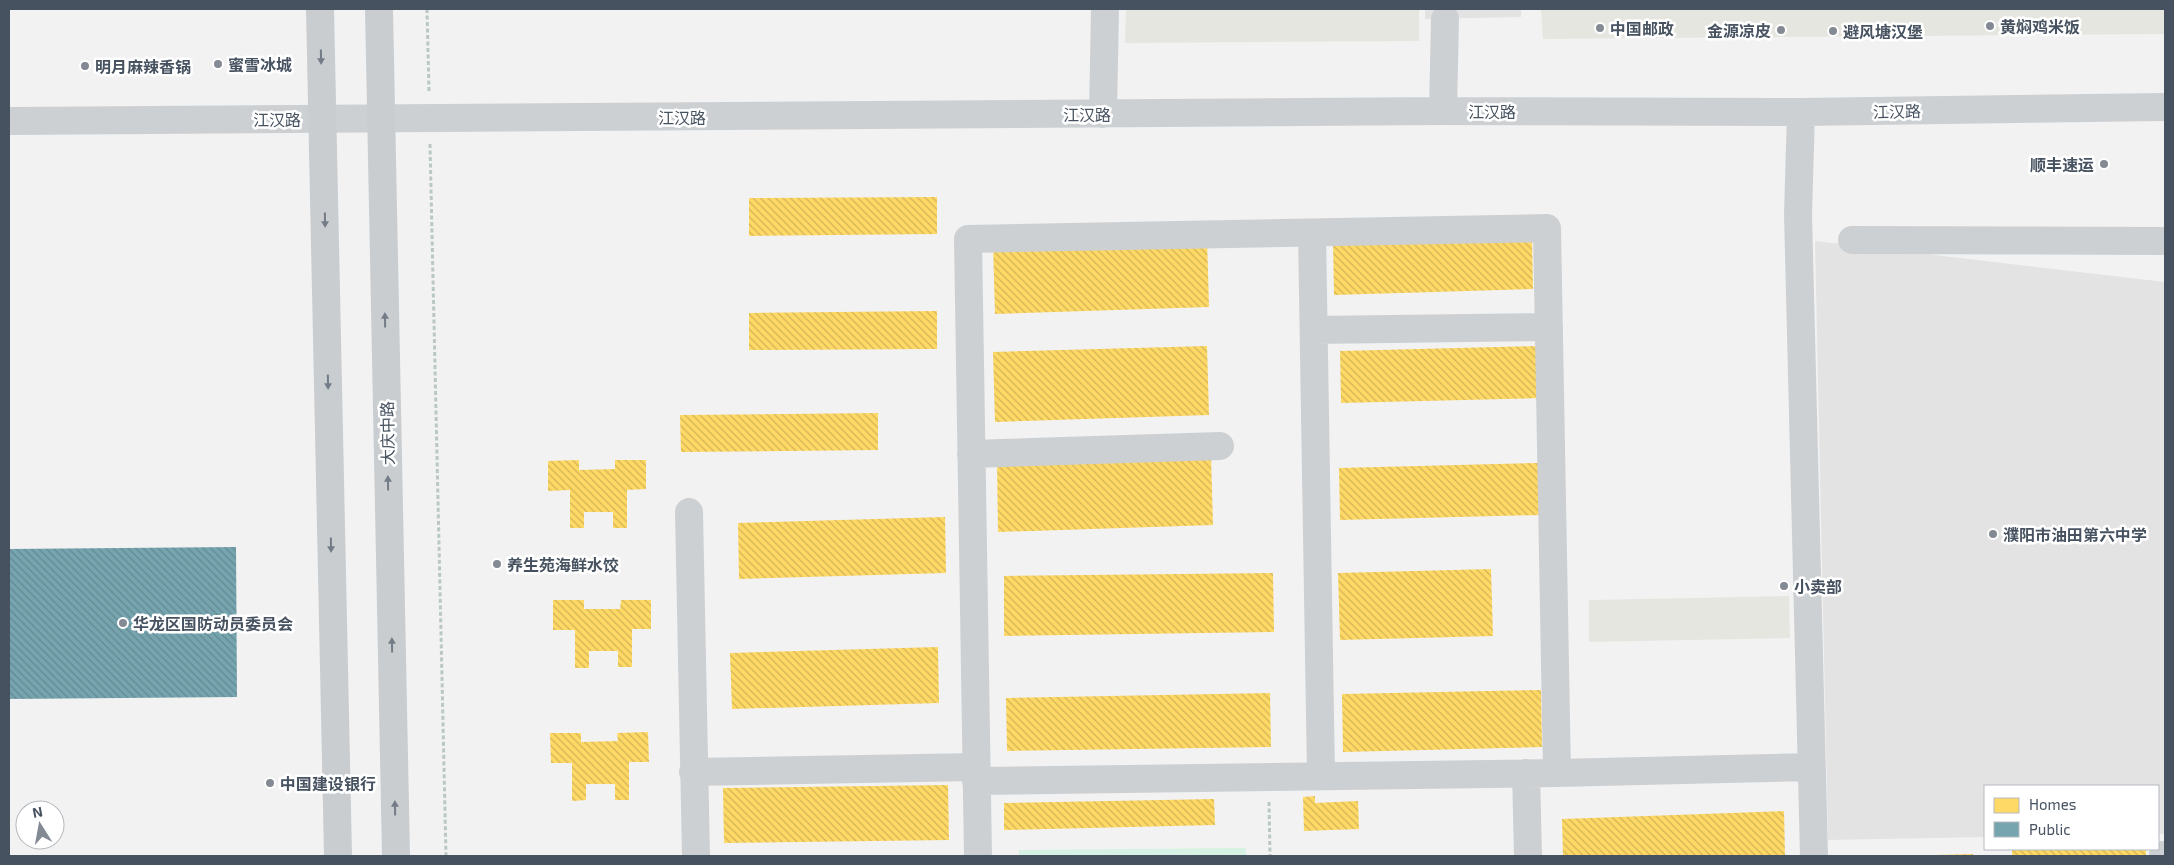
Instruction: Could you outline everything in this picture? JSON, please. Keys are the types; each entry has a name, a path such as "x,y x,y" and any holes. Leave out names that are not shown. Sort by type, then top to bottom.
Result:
{"main road":[{"path":"320,9 338,856"},
{"name":"大庆中路","path":"378,9 396,856"}],"street":[{"path":"1103,114 1105,9"},
{"path":"1443,111 1445,19"},
{"name":"江汉路","path":"9,121 1443,111 1801,112 2165,107"},
{"path":"1801,112 1798,214 1814,856"},
{"path":"978,856 968,239 1548,228 1558,773"},
{"path":"1312,233 1321,776"},
{"path":"1852,240 2165,241"},
{"path":"1314,330 1550,327"},
{"path":"971,454 1220,446"},
{"path":"689,512 696,856"},
{"path":"693,772 1269,777 1526,774 1812,767"},
{"path":"1526,774 1528,856"}],"path":[{"path":"427,9 446,856"},
{"path":"1269,777 1270,856"}],"shaded area":[{"path":"1126,9 1419,9 1419,41 1125,43"},
{"path":"1425,9 1521,9 1521,17 1425,19"},
{"path":"1541,9 2165,9 2165,34 1543,39"},
{"name":"濮阳市油田第六中学","path":"1815,241 2165,282 2165,834 2159,834 2159,785 1984,785 1984,837 1828,840"},
{"path":"1789,596 1790,638 1589,642 1589,600"}],"green space":[{"path":"1246,848 1246,856 1019,856 1019,850"}],"building: Homes":[{"path":"937,197 937,234 749,236 749,198"},
{"path":"1532,237 1533,289 1334,295 1333,243"},
{"path":"1207,238 1209,307 995,314 993,244"},
{"path":"937,311 937,349 749,350 749,313"},
{"path":"1207,346 1209,415 995,422 993,352"},
{"path":"1539,346 1541,398 1341,403 1340,351"},
{"path":"878,413 878,450 681,452 680,415"},
{"path":"1211,456 1213,525 998,532 997,462"},
{"path":"579,460 579,470 615,469 615,460 646,460 646,489 627,490 627,528 613,528 613,512 584,512 584,528 570,528 570,490 548,491 548,461"},
{"path":"1538,463 1540,515 1340,520 1339,468"},
{"path":"945,517 946,573 739,579 738,523"},
{"path":"1491,569 1493,636 1340,640 1338,573"},
{"path":"1273,573 1274,632 1004,636 1004,576"},
{"path":"553,600 584,600 584,609 620,609 621,600 651,600 651,629 632,629 632,667 618,667 618,651 589,651 589,668 575,668 575,630 553,630"},
{"path":"938,647 939,703 732,709 730,653"},
{"path":"1541,690 1542,747 1343,752 1342,694"},
{"path":"1270,693 1271,747 1007,751 1006,698"},
{"path":"648,732 649,762 629,762 629,800 615,800 615,784 586,784 586,800 572,801 572,763 551,763 550,733 581,733 581,742 618,741 617,733"},
{"path":"948,785 949,840 724,843 723,788"},
{"path":"1315,796 1315,803 1358,801 1359,829 1304,831 1303,797"},
{"path":"1214,799 1215,825 1004,830 1004,803"},
{"path":"1784,811 1785,856 1563,856 1562,819"},
{"path":"2012,850 2146,850 2146,856 2012,856"},
{"path":"1973,854 1973,856 1935,856 1935,855"}],"building: Public":[{"name":"华龙区国防动员委员会","path":"236,547 237,697 9,699 9,549"}],"place":[{"name":"黄焖鸡米饭","path":"1990,26"},
{"name":"中国邮政","path":"1600,28"},
{"name":"金源凉皮","path":"1781,30"},
{"name":"避风塘汉堡","path":"1833,31"},
{"name":"蜜雪冰城","path":"218,64"},
{"name":"明月麻辣香锅","path":"85,66"},
{"name":"顺丰速运","path":"2104,164"},
{"name":"濮阳市油田第六中学","path":"1993,534"},
{"name":"养生苑海鲜水饺","path":"497,564"},
{"name":"小卖部","path":"1784,586"},
{"name":"华龙区国防动员委员会","path":"123,623"},
{"name":"中国建设银行","path":"270,783"}]}
